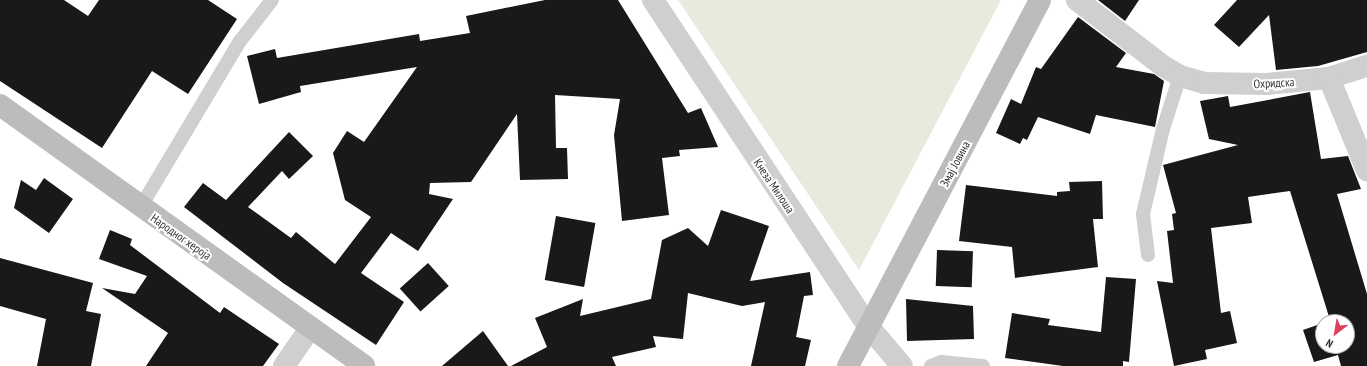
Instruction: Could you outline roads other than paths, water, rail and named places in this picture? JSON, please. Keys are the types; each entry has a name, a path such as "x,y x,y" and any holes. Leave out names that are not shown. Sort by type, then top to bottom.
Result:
{"street":[{"name":"Кнеза Милоша","path":"653,0 869,327 902,366"},
{"name":"Змај Јовина","path":"848,366 1040,0"},
{"name":"Охридска","path":"1076,0 1180,76 1204,83 1235,84 1329,78 1367,66"},
{"path":"1329,78 1367,170"},
{"name":"Народног хероја","path":"0,105 140,208 311,327 364,366"},
{"path":"284,366 311,327"}],"lane":[{"path":"140,208 240,41 272,0"},
{"path":"1148,255 1143,214 1163,129 1180,76"},
{"path":"931,366 941,362 983,366"}]}
